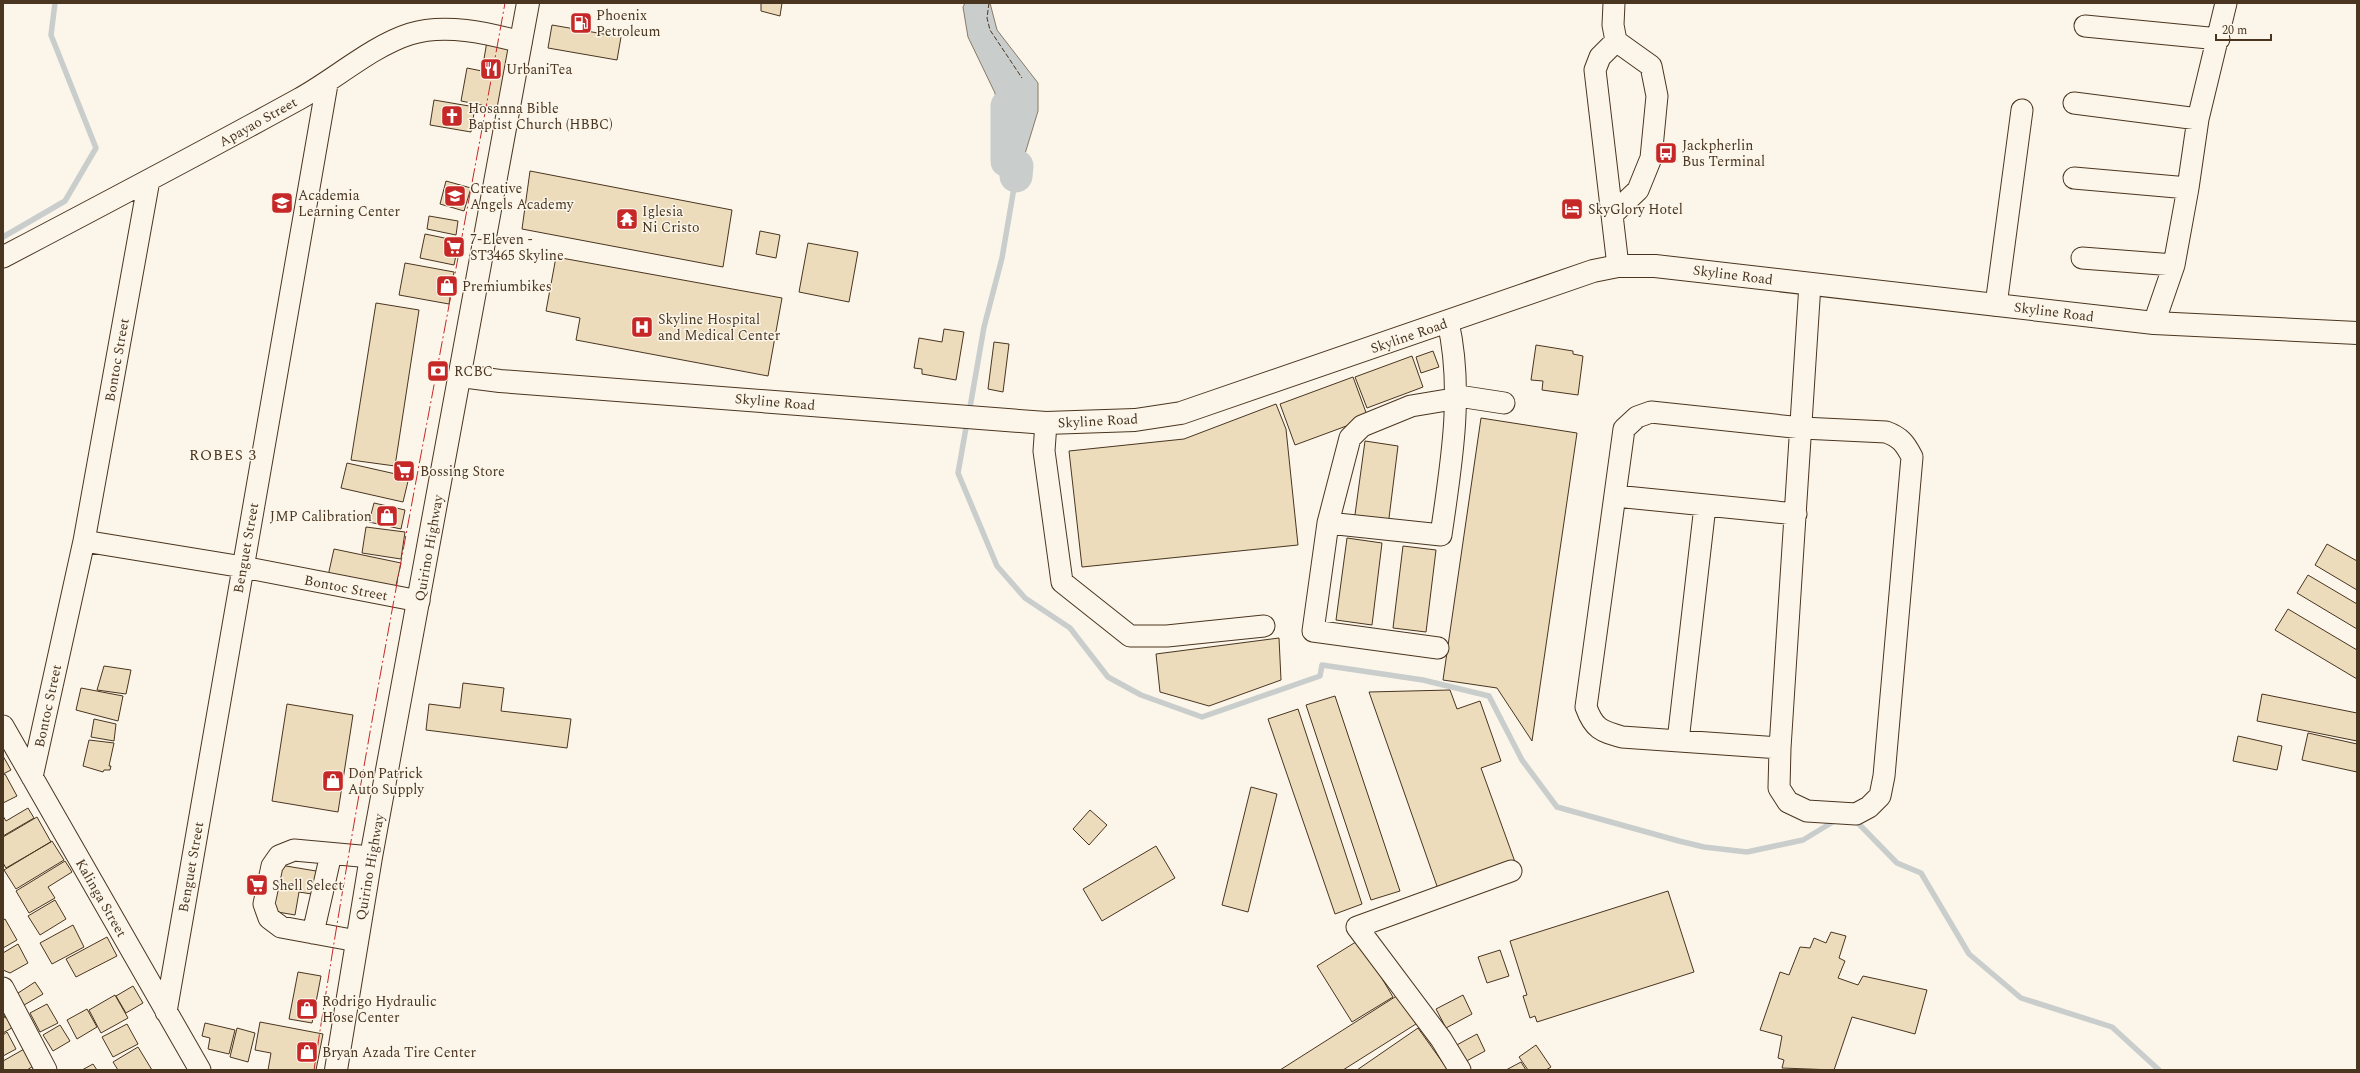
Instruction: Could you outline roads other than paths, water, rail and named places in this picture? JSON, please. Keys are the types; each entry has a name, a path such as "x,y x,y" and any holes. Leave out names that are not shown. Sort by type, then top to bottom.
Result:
{"main road":[{"name":"Quirino Highway","path":"336,1070 371,857 461,376 528,3"},
{"name":"Skyline Road","path":"461,376 500,381 694,395 945,416 998,418 1046,423 1135,420 1181,413 1593,271 1618,266 1655,266 2154,323 2357,333"}],"street":[{"path":"1613,214 1638,190 1651,158 1657,96 1651,66 1616,41 1613,26 1614,3"},
{"path":"2154,323 2174,265 2188,188 2198,119 2219,40 2226,3"},
{"path":"2085,26 2219,40"},
{"name":"Apayao Street","path":"3,257 327,84 385,45 411,34 439,30 471,32 520,42"},
{"path":"1616,41 1600,57 1595,70 1618,266"},
{"name":"Benguet Street","path":"166,1012 327,84"},
{"path":"2074,103 2198,119"},
{"path":"1996,305 2022,110"},
{"path":"2074,178 2188,188"},
{"name":"Bontoc Street","path":"32,777 84,541 149,180"},
{"path":"2082,258 2174,265"},
{"path":"1780,748 1622,737 1603,732 1592,722 1586,707 1624,429 1637,417 1651,412 1802,428 1886,432 1898,437 1906,445 1912,457 1884,776 1880,796 1869,807 1856,814 1807,811 1788,802 1779,788 1780,748 1802,428 1810,284"},
{"path":"1328,523 1441,535 1451,467 1455,398 1454,347 1448,322"},
{"path":"1438,648 1313,631 1328,523 1350,438 1362,426 1410,406 1465,397 1504,403"},
{"path":"1046,423 1044,451 1062,582 1130,636 1167,636 1264,626"},
{"path":"1615,496 1796,514"},
{"path":"1678,741 1705,506"},
{"name":"Bontoc Street","path":"84,541 243,567 419,601"},
{"name":"Kalinga Street","path":"3,726 200,1070"},
{"path":"357,941 281,927 269,918 264,904 272,866 279,856 294,850 371,857"},
{"path":"313,933 331,854"},
{"path":"1460,1070 1441,1039 1357,927 1511,871"},
{"path":"3,988 46,1070"}],"waterway":[{"path":"3,237 65,201 96,148 51,35 55,3"},
{"path":"1007,106 1007,161 1017,166 1016,176"},
{"path":"969,413 984,327 1002,258 1016,176"},
{"path":"967,422 958,473 997,566 1025,598 1070,628 1108,677 1141,695 1202,717 1320,676 1322,665 1423,680 1489,696 1522,760 1557,807 1704,847 1747,852 1803,840 1836,820"},
{"path":"1854,819 1897,863 1921,873 1969,954 2021,998 2112,1027 2159,1070"}],"place":[{"name":"Phoenix Petroleum","path":"581,23"},
{"name":"UrbaniTea","path":"491,69"},
{"name":"Hosanna Bible Baptist Church (HBBC)","path":"452,116"},
{"name":"Jackpherlin Bus Terminal","path":"1666,153"},
{"name":"Creative Angels Academy","path":"455,196"},
{"name":"Academia Learning Center","path":"282,203"},
{"name":"SkyGlory Hotel","path":"1572,209"},
{"name":"Iglesia Ni Cristo","path":"627,219"},
{"name":"7-Eleven - ST3465 Skyline","path":"454,247"},
{"name":"Premiumbikes","path":"447,286"},
{"name":"Skyline Hospital and Medical Center","path":"642,327"},
{"name":"RCBC","path":"438,371"},
{"name":"Bossing Store","path":"404,471"},
{"name":"JMP Calibration","path":"387,516"},
{"name":"Don Patrick Auto Supply","path":"333,781"},
{"name":"Shell Select","path":"257,885"},
{"name":"Rodrigo Hydraulic Hose Center","path":"307,1009"},
{"name":"Bryan Azada Tire Center","path":"307,1052"}],"district":[{"name":"ROBES 3","path":"223,455"}]}
